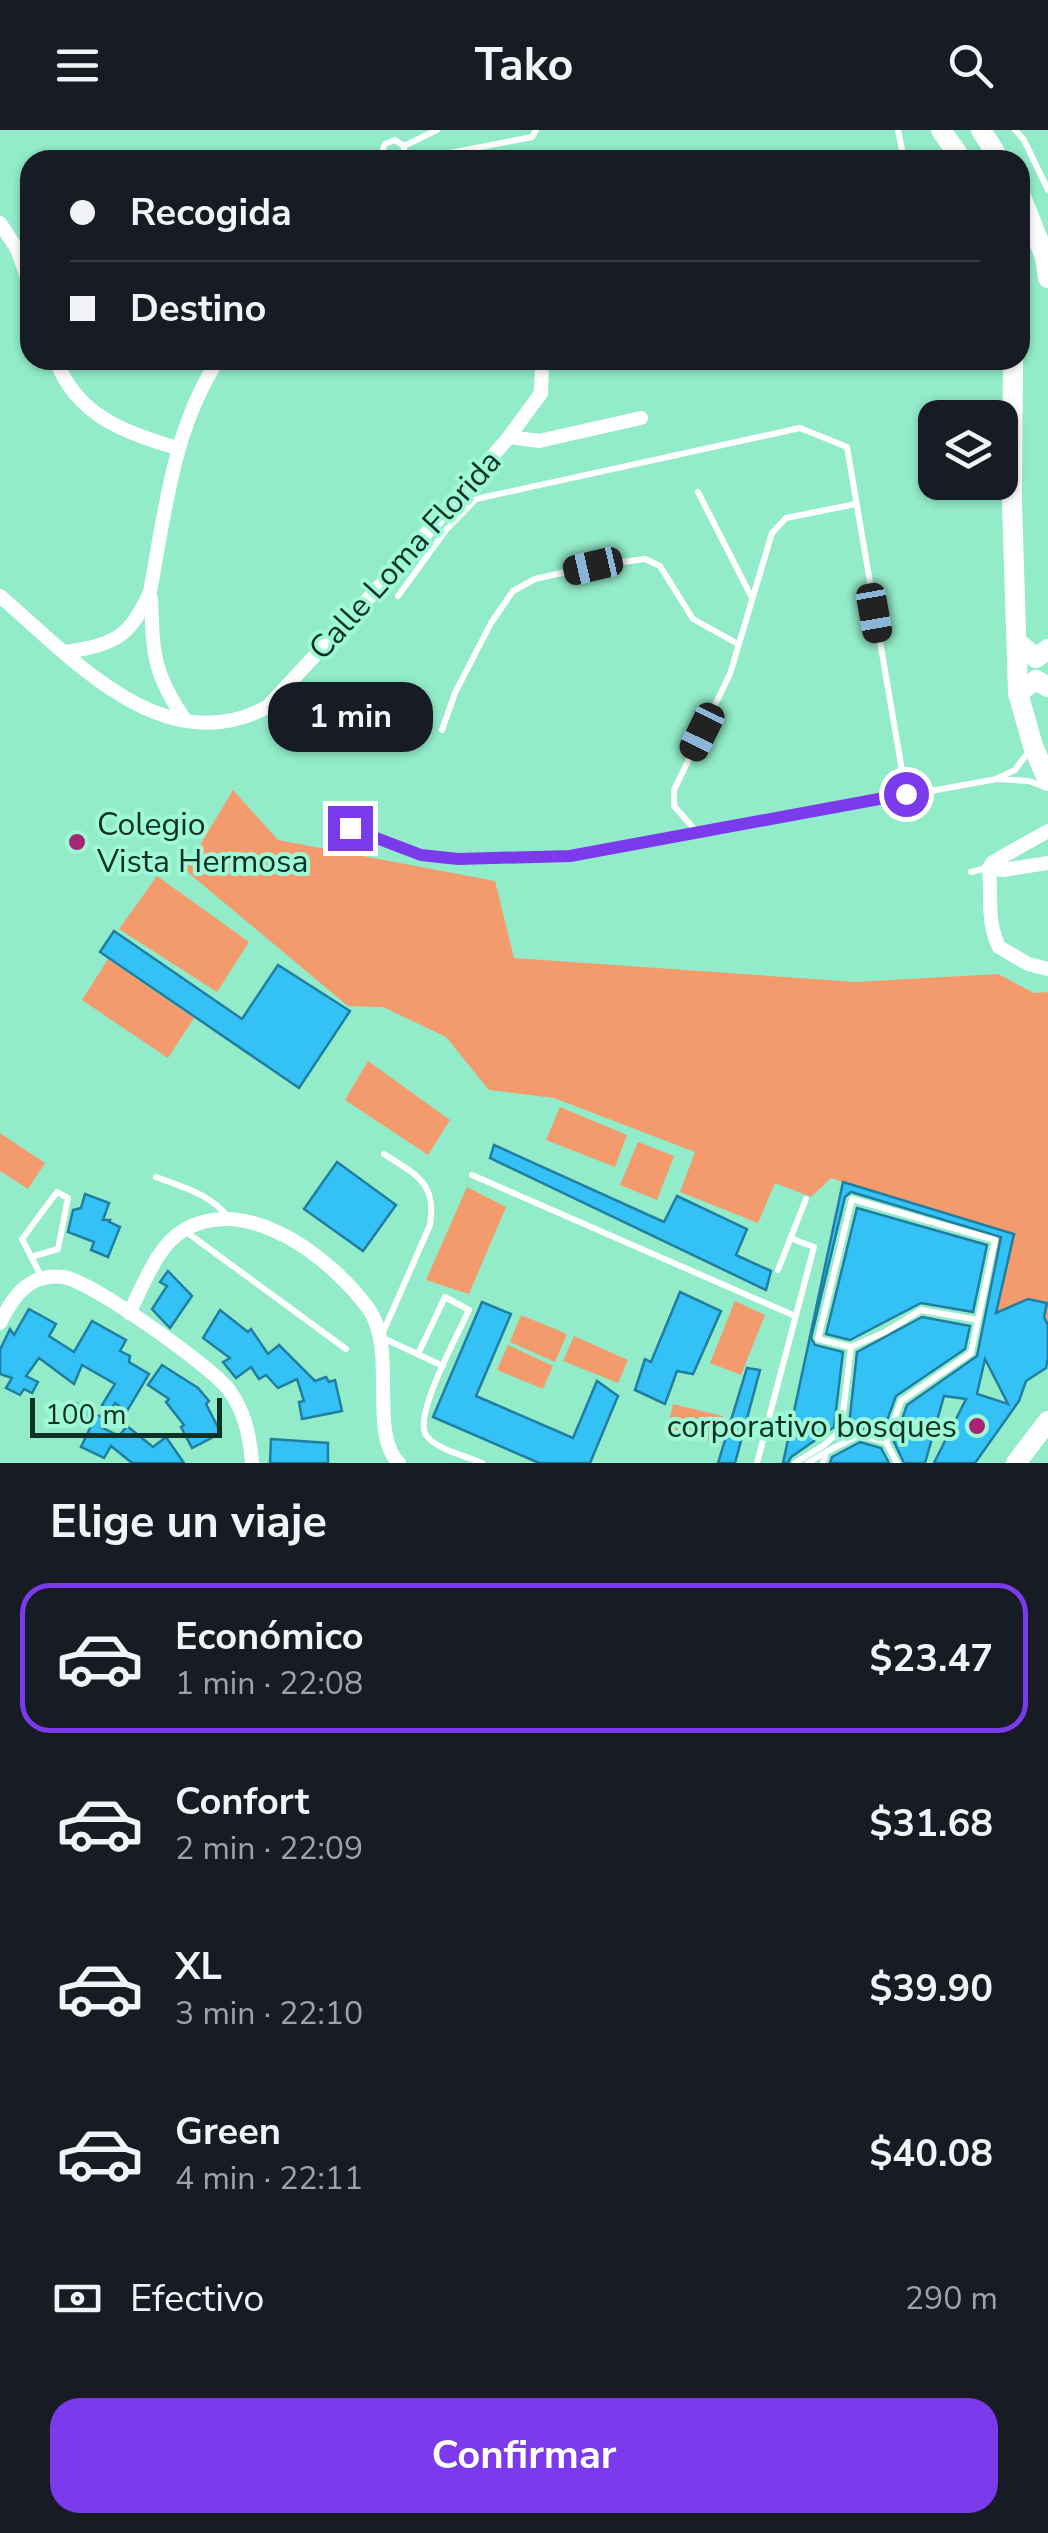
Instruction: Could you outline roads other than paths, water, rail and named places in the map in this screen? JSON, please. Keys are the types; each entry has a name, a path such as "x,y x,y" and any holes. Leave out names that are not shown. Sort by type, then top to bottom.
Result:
{"main road":[{"path":"1030,219 1045,256 1048,278"},
{"path":"1013,370 1012,502 1018,693 1048,784"},
{"path":"1016,642 1036,658 1048,649"},
{"path":"1018,693 1036,680 1048,687"},
{"path":"1016,1463 1048,1421"}],"street":[{"path":"0,223 20,257"},
{"path":"59,370 64,383 80,401 108,421 139,437 177,448"},
{"path":"185,720 163,688 153,652 150,592 177,448 212,370"},
{"name":"Calle Loma Florida","path":"0,596 109,689 140,706 185,720 218,724 244,720 267,707 392,573 509,437 542,392 542,370"},
{"path":"509,437 539,441 641,418"},
{"path":"66,652 116,640 130,629 150,592"},
{"path":"1048,831 998,856 989,868 992,896 988,912 995,941 1012,956 1048,969"},
{"path":"989,868 1048,862"},
{"path":"992,896 1018,868"},
{"path":"129,1313 168,1244 184,1230 230,1219 256,1223 306,1250 370,1310 381,1337 386,1437 392,1457 399,1463"},
{"path":"0,1323 12,1297 24,1286 42,1278 62,1276 77,1281 129,1313 214,1374 230,1390 249,1431 252,1463"}],"lane":[{"path":"404,146 437,130"},
{"path":"465,150 532,137 536,130"},
{"path":"383,150 384,144 395,140 404,146"},
{"path":"404,146 404,150"},
{"path":"1030,152 1048,190"},
{"path":"398,596 446,530 476,500 800,428 847,447 906,794"},
{"path":"698,492 752,596"},
{"path":"696,831 674,806 674,790 730,674 772,533 786,518 856,504"},
{"path":"442,730 455,694 491,624 514,591 535,579 645,559 660,566 692,619 738,644"},
{"path":"350,828 421,855 458,859 570,856 997,778 1014,770 1033,746"},
{"path":"997,778 1048,784"},
{"path":"971,872 989,868"},
{"path":"384,1154 419,1177 429,1189 433,1206 430,1225 381,1337 443,1366"},
{"path":"472,1176 795,1316"},
{"path":"156,1177 204,1195 230,1219"},
{"path":"31,1257 58,1249 68,1198 58,1192 22,1239 31,1257 42,1278"},
{"path":"886,1442 901,1401 971,1353 995,1240 852,1199 818,1339 852,1347 921,1310 978,1320"},
{"path":"778,1270 806,1200"},
{"path":"184,1230 346,1348"},
{"path":"759,1463 814,1248 790,1238"},
{"path":"418,1354 445,1297 469,1310 443,1366 422,1420 422,1430 429,1440 482,1463"},
{"path":"795,1463 824,1446 841,1430 852,1347"},
{"path":"759,1463 779,1395"},
{"path":"841,1430 886,1442 897,1463"},
{"path":"808,1463 859,1434"},
{"path":"822,1463 826,1452"}],"place":[{"name":"Colegio Vista Hermosa","path":"77,842"},
{"name":"corporativo bosques","path":"977,1426"}]}
